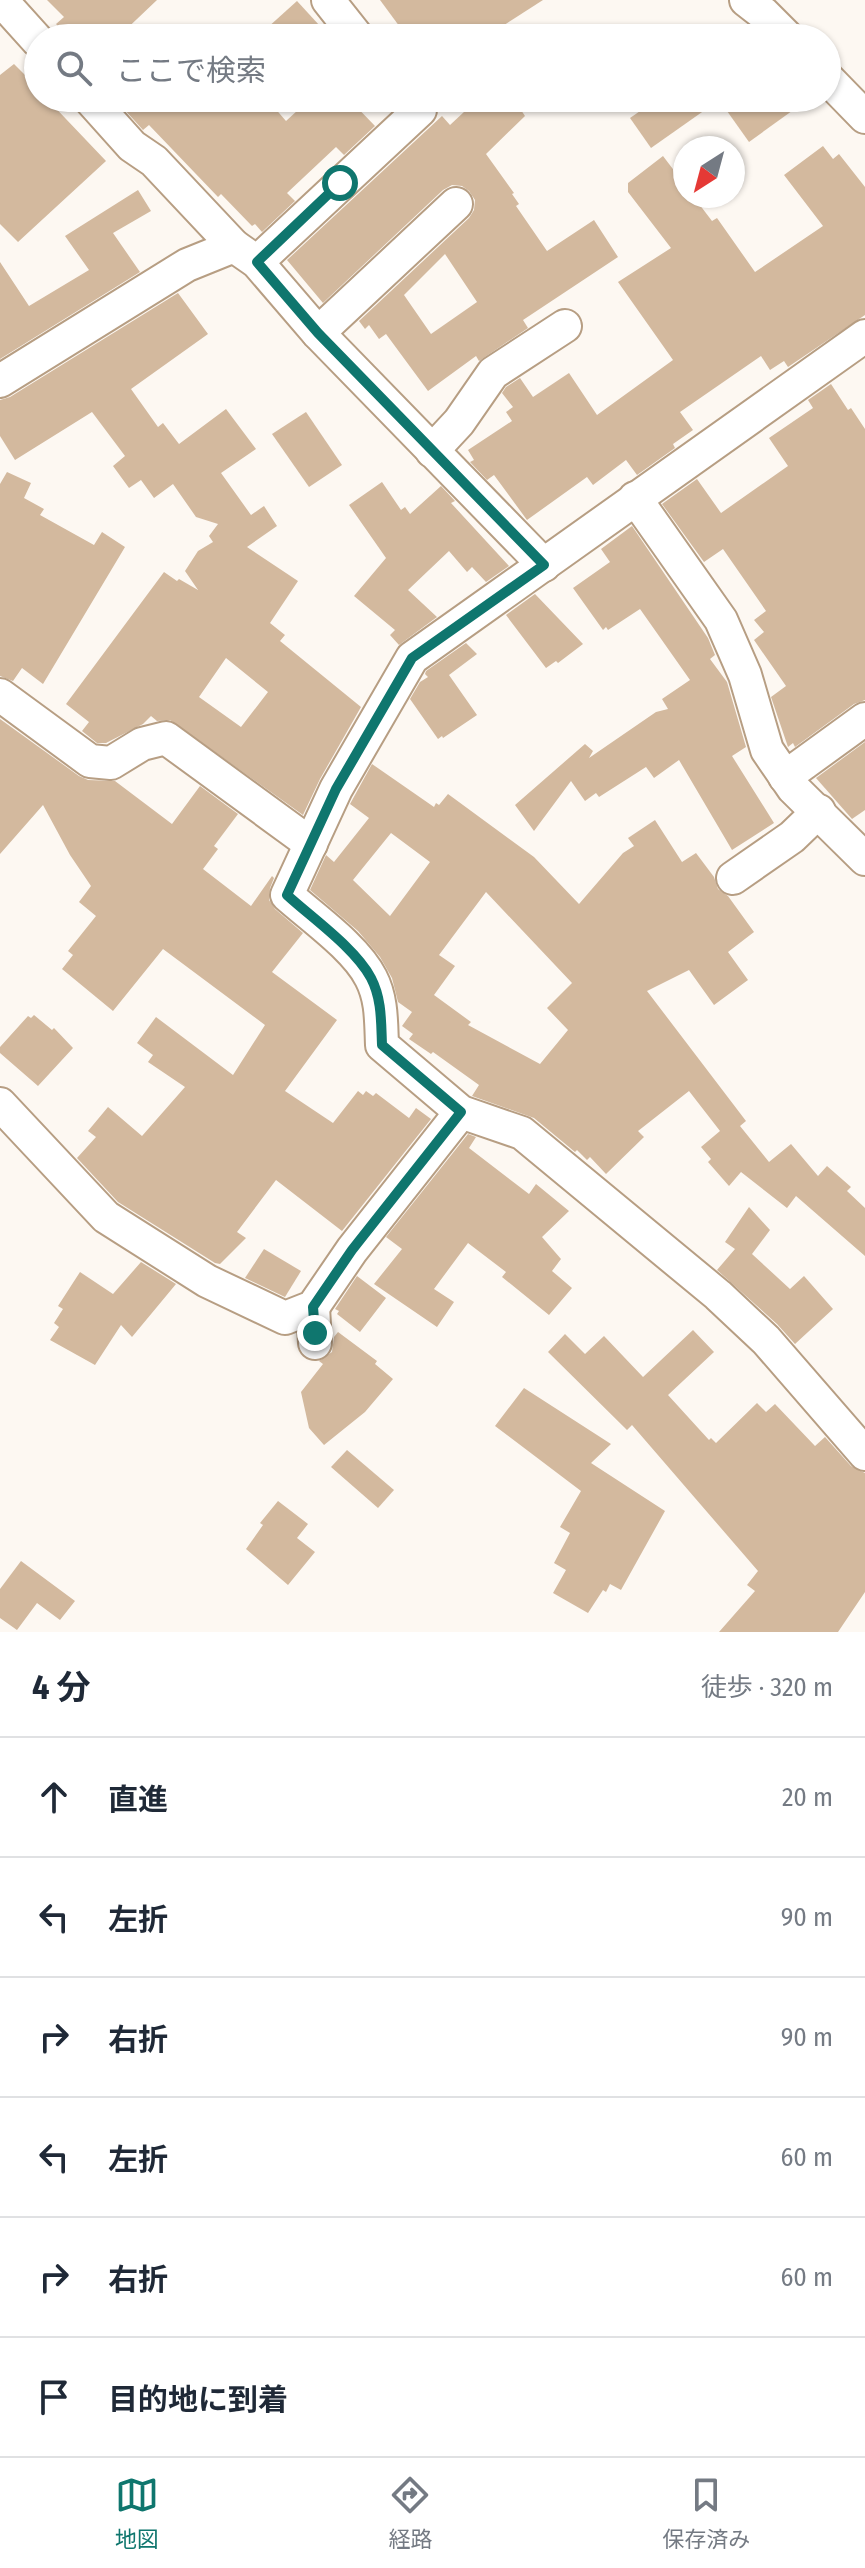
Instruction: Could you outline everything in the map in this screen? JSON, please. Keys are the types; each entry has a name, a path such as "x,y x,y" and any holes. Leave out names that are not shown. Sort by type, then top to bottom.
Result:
{"street":[{"path":"328,0 347,24"},
{"path":"746,0 774,24"},
{"path":"841,92 865,117"},
{"path":"102,112 132,146 154,161 246,254 318,333 544,565"},
{"path":"0,381 187,265 246,254 409,112"},
{"path":"318,333 456,204"},
{"path":"432,451 459,422 493,373 565,326"},
{"path":"865,336 412,658 336,789 287,895 352,954 371,977 381,1005 382,1045 461,1112 522,1133 718,1295 766,1340 865,1454"},
{"path":"635,498 721,620 745,675 767,750 793,788 865,859"},
{"path":"0,695 90,761 111,763 142,744 166,738 311,844"},
{"path":"785,777 865,719"},
{"path":"733,878 792,837 819,811"},
{"path":"0,1104 106,1217 207,1281 285,1318 313,1307 352,1250 461,1112"},
{"path":"313,1307 315,1343"}],"building":[{"path":"47,0 157,0 132,24 56,24 64,17"},
{"path":"380,0 543,0 506,24 398,24"},
{"path":"297,1 318,24 272,24"},
{"path":"14,64 24,74 24,112 59,112 106,161 18,242 0,224 0,75"},
{"path":"127,112 278,112 286,121 296,112 362,112 375,126 344,155 336,147 287,193 295,201 262,232 221,194 218,197 149,125 143,130"},
{"path":"464,112 522,112 525,116 486,154 514,193 519,204 516,206 547,251 594,220 618,257 523,320 528,328 479,361 476,356 428,391 386,334 379,339 369,325 365,329 359,321 469,218 475,200 469,191 452,185 443,190 323,303 287,260 442,116 450,125","holes":["445,254 477,302 431,334 404,295"]},
{"path":"639,112 702,112 651,148 630,118"},
{"path":"728,112 791,112 749,142"},
{"path":"823,146 833,159 839,154 865,187 865,315 788,367 784,361 770,370 761,356 680,412 693,430 673,444 675,448 637,475 626,460 593,485 587,477 527,520 494,475 487,480 470,462 474,460 468,450 512,421 506,412 513,407 502,393 506,387 520,378 533,397 569,373 597,415 673,360 618,282 671,248 628,192 628,183 663,156 673,169 673,208 702,208 712,221 717,218 755,272 823,226 784,175"},
{"path":"138,190 151,211 113,233 140,272 0,359 0,262 29,306 89,270 65,236"},
{"path":"178,293 208,334 131,389 158,427 163,423 179,444 226,409 256,449 221,473 251,515 264,506 277,526 247,547 298,581 270,623 285,635 280,641 361,707 303,815 170,720 157,721 151,716 143,724 106,743 97,743 82,731 89,722 66,704 164,572 198,590 185,571 198,551 213,542 209,536 218,524 196,517 173,484 154,498 141,480 129,488 113,466 125,456 92,412 15,460 0,436 0,400 10,397","holes":["226,658 268,692 241,727 199,697"]},
{"path":"831,384 865,429 865,700 854,704 795,747 793,743 788,747 771,697 786,686 754,640 764,632 754,620 766,611 723,549 704,562 662,504 697,479 721,513 788,466 769,438 813,408 808,400"},
{"path":"306,412 342,465 309,487 272,434"},
{"path":"7,472 31,483 24,498 44,509 40,515 94,545 102,532 125,547 43,684 22,668 13,681 0,676 0,484"},
{"path":"382,482 401,510 405,507 410,514 441,486 455,501 451,503 509,566 486,582 472,567 467,572 449,551 408,590 437,617 399,645 390,635 395,630 354,596 386,558 349,505"},
{"path":"632,526 708,638 715,655 710,659 727,682 746,747 732,756 774,823 732,850 679,760 654,778 646,767 599,797 596,793 585,801 571,781 534,831 515,805 585,744 593,751 589,758 656,712 668,709 662,699 690,680 640,609 608,630 606,627 603,630 573,588 610,562 601,549"},
{"path":"535,594 583,644 546,668 506,615"},
{"path":"466,643 477,654 449,675 477,715 438,739 410,699 420,682 428,677 426,671"},
{"path":"0,719 79,776 88,780 115,781 172,824 200,786 238,814 214,846 218,849 203,869 251,906 272,876 274,878 269,900 303,933 272,972 337,1020 285,1091 333,1123 358,1091 363,1095 366,1091 373,1096 376,1093 409,1118 416,1108 431,1119 342,1231 276,1180 237,1232 246,1238 220,1264 215,1263 118,1202 77,1158 96,1137 88,1131 108,1107 142,1136 185,1087 148,1062 153,1055 137,1043 156,1017 233,1075 265,1025 163,949 113,1011 62,969 73,955 68,951 96,916 79,902 91,886 43,805 0,854"},
{"path":"865,742 865,810 852,819 816,778"},
{"path":"372,764 434,807 448,794 534,857 579,904 623,853 634,846 628,838 655,820 682,862 696,853 714,877 718,889 728,896 754,932 728,952 748,980 714,1005 689,970 647,991 746,1121 740,1126 769,1162 791,1144 818,1176 827,1166 851,1187 847,1191 865,1208 865,1256 796,1196 787,1208 741,1172 729,1186 708,1162 711,1159 701,1147 720,1131 689,1091 638,1131 644,1137 606,1174 590,1157 587,1160 577,1150 575,1152 534,1118 472,1096 479,1085 409,1039 413,1034 402,1026 412,1012 398,1002 392,978 380,957 358,931 310,890 326,855 334,862 369,818 350,804","holes":["391,833 430,862 390,916 353,880","486,892 572,983 547,1008 568,1030 540,1064 468,1025 471,1022 434,995 455,966 439,955"]},
{"path":"34,1015 52,1030 54,1028 73,1048 38,1086 0,1053 0,1047 28,1016 31,1018"},
{"path":"468,1134 476,1137 469,1148 529,1194 536,1184 569,1211 542,1237 561,1259 552,1271 572,1288 549,1315 502,1277 506,1272 468,1243 434,1289 454,1302 437,1327 374,1284 402,1249 386,1237"},
{"path":"749,1207 770,1230 752,1254 790,1289 804,1276 833,1309 795,1344 717,1270 735,1249 725,1242"},
{"path":"264,1249 301,1271 285,1297 245,1278"},
{"path":"141,1262 176,1284 132,1337 121,1325 95,1365 50,1340 59,1327 54,1323 63,1309 58,1306 80,1272 113,1294"},
{"path":"357,1276 386,1298 360,1332 335,1309"},
{"path":"693,1330 714,1352 668,1395 709,1440 711,1438 716,1443 757,1403 766,1412 775,1404 815,1446 825,1437 851,1466 865,1473 865,1592 838,1632 719,1632 755,1591 747,1585 758,1571 632,1425 627,1430 548,1352 565,1334 585,1354 604,1336 643,1377"},
{"path":"338,1332 377,1361 375,1364 393,1379 365,1412 324,1445 309,1428 301,1392 323,1364 319,1361 332,1352"},
{"path":"524,1388 611,1444 591,1463 665,1511 621,1590 610,1584 588,1613 553,1593 566,1570 554,1563 570,1533 560,1527 581,1491 495,1426"},
{"path":"347,1450 394,1490 378,1508 331,1467"},
{"path":"278,1501 308,1524 297,1538 315,1552 288,1585 246,1549 263,1525 260,1523"},
{"path":"21,1561 75,1601 60,1620 37,1603 17,1630 0,1618 0,1589"}],"route":[{"path":"315,1333 313,1307 352,1250 461,1112 382,1045 381,1005 371,977 352,954 287,895 336,789 412,658 544,565 318,333 257,262 340,183"}]}
